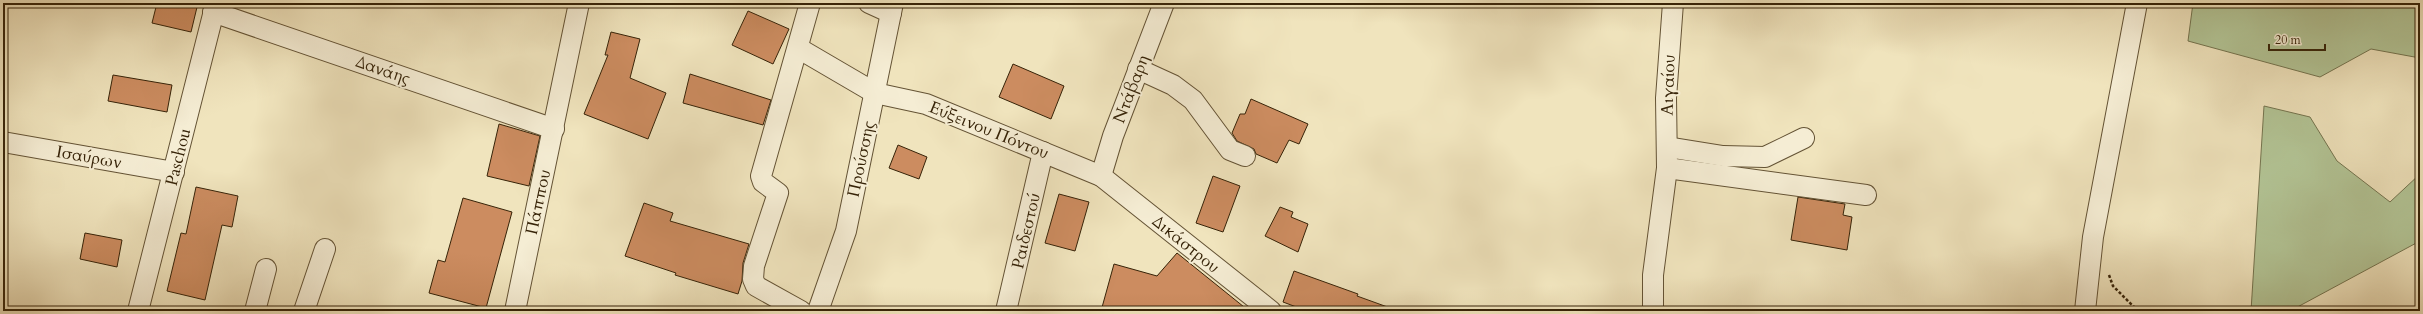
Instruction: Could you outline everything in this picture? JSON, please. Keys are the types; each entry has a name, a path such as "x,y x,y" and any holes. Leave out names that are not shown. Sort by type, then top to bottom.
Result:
{"street":[{"name":"Πάππου","path":"515,311 579,3"},
{"path":"801,311 756,286 753,279 754,266 778,193 763,182 761,176 810,3"},
{"path":"869,3 892,8"},
{"name":"Ντάβαρη","path":"1101,176 1112,136 1164,3"},
{"name":"Αιγαίου","path":"1653,311 1653,275 1667,168 1666,98 1673,3"},
{"path":"2085,311 2093,237 2137,3"},
{"name":"Δανάης","path":"214,7 554,129"},
{"name":"Paschou","path":"138,311 174,172 214,7"},
{"name":"Προύσσης","path":"818,311 846,231 892,8"},
{"name":"Εύξεινου Πόντου","path":"798,48 875,93 926,104 1101,176"},
{"path":"1138,69 1173,84 1193,100 1230,150 1245,156"},
{"path":"1667,147 1723,156 1765,157 1804,138"},
{"name":"Ισαύρων","path":"3,142 174,172"},
{"name":"Ραιδεστού","path":"1006,311 1044,152"},
{"path":"1667,168 1866,195"},
{"name":"Δικάστρου","path":"1101,176 1271,311"},
{"path":"304,311 325,249"},
{"path":"255,311 266,269"}],"path":[{"path":"2108,272 2113,286 2138,311"}],"green space":[{"path":"2193,3 2385,3 2420,7 2420,58 2371,49 2320,77 2188,41"},
{"path":"2264,106 2310,117 2337,161 2390,202 2420,174 2420,241 2290,311 2251,311"}],"building":[{"path":"157,3 198,3 191,32 152,23"},
{"path":"748,11 789,29 773,64 732,45"},
{"path":"611,32 640,39 630,78 666,93 648,139 584,114 608,55 605,55"},
{"path":"1013,64 1064,86 1051,119 999,97"},
{"path":"690,74 771,100 763,125 683,103"},
{"path":"113,75 172,85 167,112 108,101"},
{"path":"1251,99 1308,124 1299,144 1289,140 1277,163 1256,154 1254,149 1237,141 1232,133 1240,114 1245,114"},
{"path":"499,124 540,136 529,186 487,176"},
{"path":"898,145 927,157 919,179 889,168"},
{"path":"1213,176 1240,186 1223,232 1196,223"},
{"path":"196,187 238,196 232,227 222,225 205,300 167,291 181,233 186,234"},
{"path":"1059,194 1089,202 1075,251 1045,243"},
{"path":"1798,197 1845,204 1843,215 1852,217 1847,250 1791,240"},
{"path":"463,198 512,212 486,308 429,293 438,260 445,262"},
{"path":"644,203 673,213 670,221 749,244 743,263 742,281 738,294 675,275 676,273 625,256"},
{"path":"1280,207 1293,212 1291,217 1308,224 1298,252 1265,236"},
{"path":"85,233 122,240 117,267 80,259"},
{"path":"1177,253 1249,311 1101,311 1114,264 1157,276"},
{"path":"1294,271 1358,294 1357,296 1393,309 1393,311 1307,311 1283,302"}]}
